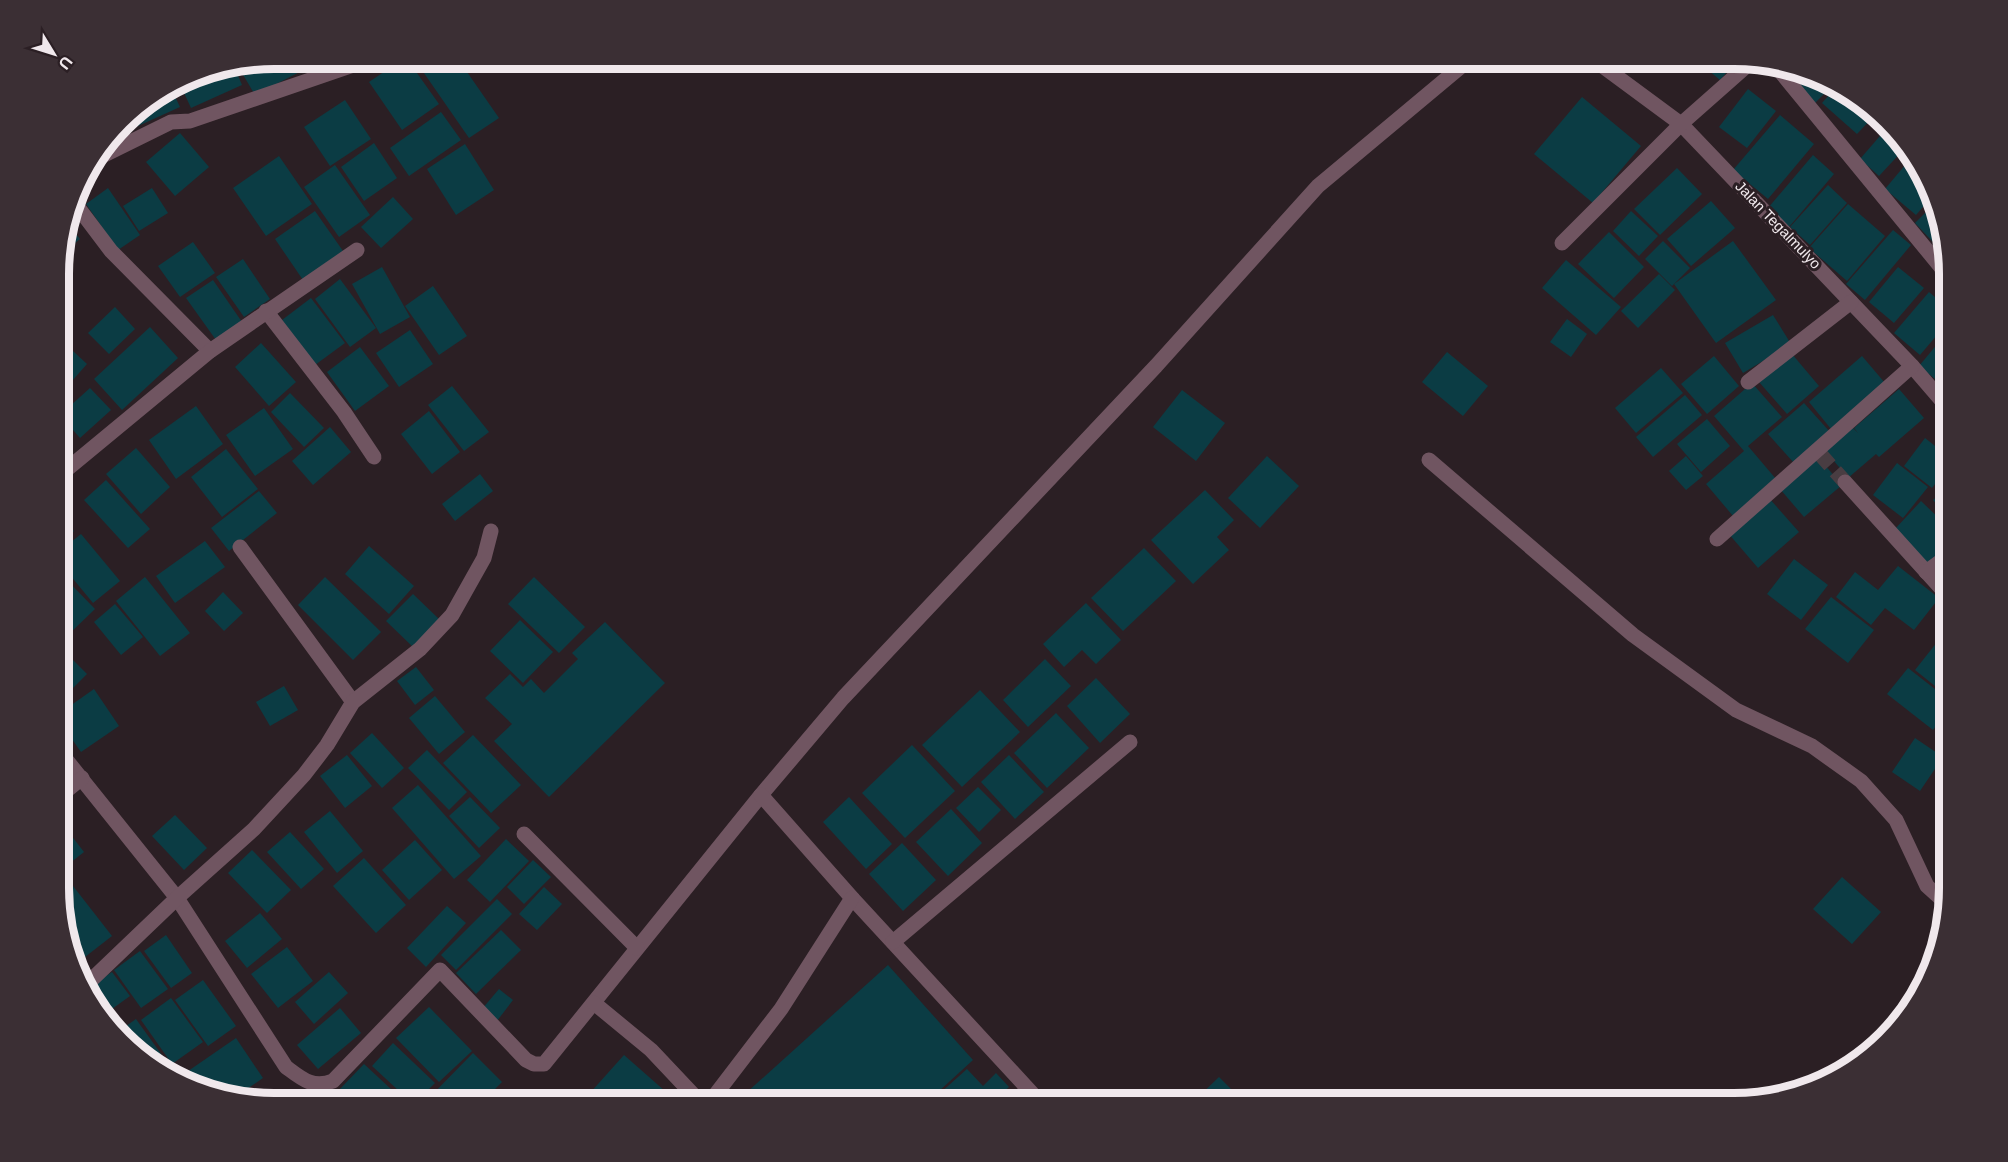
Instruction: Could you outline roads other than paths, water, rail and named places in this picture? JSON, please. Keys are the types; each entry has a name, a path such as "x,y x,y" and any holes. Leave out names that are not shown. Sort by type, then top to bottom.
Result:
{"street":[{"path":"108,153 171,122 190,121 339,69"},
{"path":"69,763 177,898 286,1067 303,1079 322,1085 333,1081 440,970 526,1060 534,1064 544,1064 761,795 843,698 1156,366 1318,186 1457,69"},
{"name":"Jalan Tegalmulyo","path":"1608,69 1681,124 1912,366 1939,397"},
{"path":"1562,243 1681,124 1743,70"},
{"path":"1784,75 1939,265"},
{"path":"80,209 111,251 210,351"},
{"path":"69,468 210,351 357,250"},
{"path":"1748,382 1851,302"},
{"path":"267,311 344,412 374,457"},
{"path":"1717,539 1818,452 1912,366"},
{"path":"1429,460 1633,635 1736,710 1812,746 1861,781 1896,820 1927,886 1939,897"},
{"path":"1845,482 1939,586"},
{"path":"91,980 254,829 304,775 327,745 353,702 420,649 453,615 484,558 490,531"},
{"path":"240,547 353,702"},
{"path":"1926,572 1939,562"},
{"path":"892,942 1130,742"},
{"path":"69,789 82,778"},
{"path":"761,795 852,898 1032,1093"},
{"path":"524,834 637,948"},
{"path":"717,1093 781,1009 852,898"},
{"path":"594,1003 651,1050 692,1093"}],"tunnel":[{"path":"1820,454 1845,482"}]}
